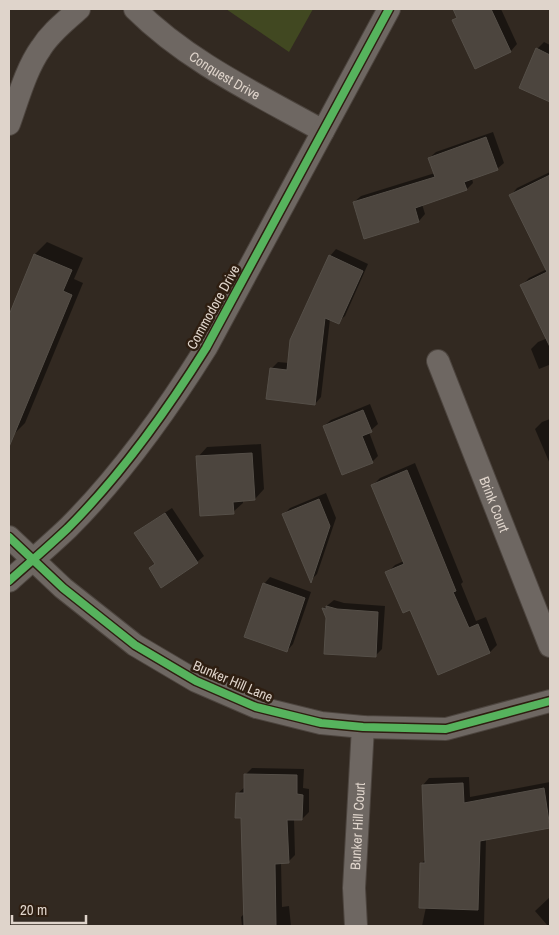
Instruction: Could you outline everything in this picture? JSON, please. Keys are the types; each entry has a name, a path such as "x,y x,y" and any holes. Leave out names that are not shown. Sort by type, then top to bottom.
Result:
{"street":[{"path":"9,124 24,82 40,48 57,28 80,9"},
{"name":"Conquest Drive","path":"135,9 147,21 186,51 227,77 324,131"},
{"name":"Commodore Drive","path":"9,581 68,528 107,485 176,396 206,348 389,9"},
{"name":"Brink Court","path":"438,361 550,646"},
{"name":"Bunker Hill Lane","path":"9,537 63,588 135,645 196,681 256,707 321,723 363,727 446,729 550,700"},
{"name":"Bunker Hill Court","path":"356,926 354,888 363,727"}],"green space":[{"path":"226,9 313,9 289,52"}],"building":[{"path":"453,9 491,9 511,52 475,69 452,20 457,18"},
{"path":"536,48 550,55 550,102 519,88"},
{"path":"486,137 498,170 464,182 467,190 415,208 419,222 364,239 353,202 435,177 428,158"},
{"path":"550,175 550,347 520,285 547,272 509,195"},
{"path":"34,254 72,270 63,291 72,295 9,447 9,315"},
{"path":"329,255 363,271 339,324 325,318 315,405 266,399 270,368 287,370 290,340"},
{"path":"363,410 372,432 362,436 373,463 342,475 323,426"},
{"path":"252,453 255,500 233,502 234,514 200,516 196,456"},
{"path":"407,470 456,591 453,592 469,628 478,624 490,653 438,675 410,610 403,613 385,572 404,564 371,485"},
{"path":"319,499 330,526 311,583 282,514"},
{"path":"165,513 198,563 161,588 149,568 155,564 134,533"},
{"path":"263,583 305,598 287,652 244,637"},
{"path":"326,606 337,609 378,612 376,657 324,654 326,618 322,608 326,609"},
{"path":"244,774 297,775 297,794 303,795 302,820 287,820 289,863 275,864 276,926 244,926 241,818 235,818 236,793 244,793"},
{"path":"463,783 464,803 544,788 550,828 480,841 478,910 419,908 420,863 425,863 422,785"}],"cycle path":[{"path":"9,581 61,535 107,486 175,396 206,348 389,9"},
{"path":"9,537 63,588 135,645 196,681 256,707 321,723 363,727 446,729 550,701"}]}
